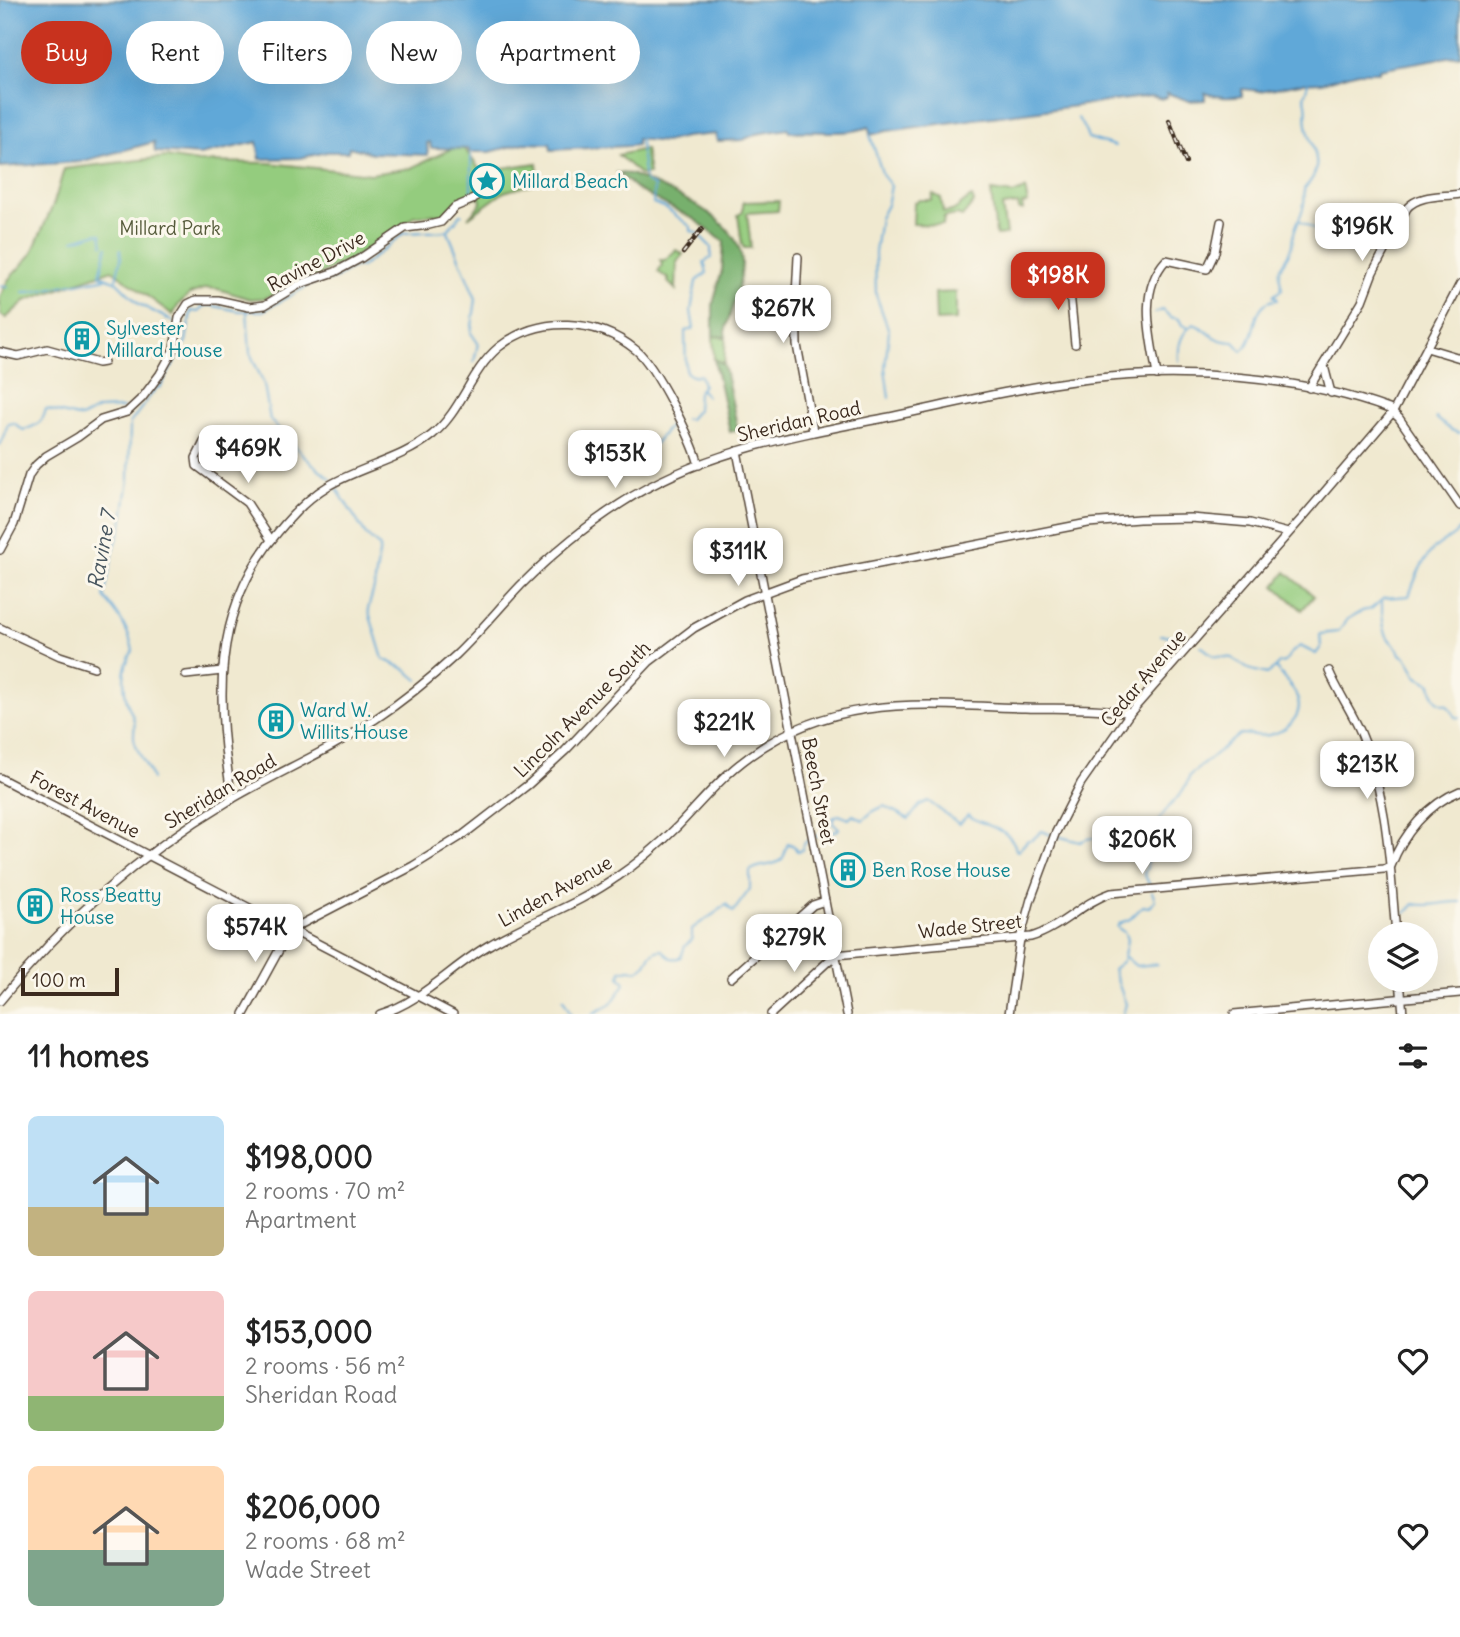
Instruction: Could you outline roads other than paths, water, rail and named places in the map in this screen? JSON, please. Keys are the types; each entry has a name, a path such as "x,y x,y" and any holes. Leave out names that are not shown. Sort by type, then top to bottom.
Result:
{"street":[{"path":"1309,388 1362,301 1373,272 1407,208 1420,198 1460,194"},
{"name":"Ravine Drive","path":"0,550 13,524 29,475 36,465 101,420 127,412 142,398 174,349 179,318 188,304 196,300 218,300 248,307 265,305 300,284 335,272 361,258 405,228 441,222 455,207 476,196"},
{"path":"1157,375 1147,309 1154,279 1166,260 1208,270 1221,222"},
{"path":"798,257 797,345 813,431"},
{"path":"1065,276 1070,292 1076,344"},
{"path":"1460,284 1393,412 1460,506"},
{"path":"232,799 223,715 222,671 225,640 237,598 254,564 271,540 313,496 329,485 399,457 439,429 453,412 475,373 498,348 521,334 553,324 568,324 597,329 638,351 663,386 699,465"},
{"path":"1427,348 1460,358"},
{"path":"0,352 18,356 47,349 98,363 104,362"},
{"path":"1324,366 1331,393"},
{"name":"Sheridan Road","path":"0,1001 64,929 147,855 232,799 337,743 406,698 456,655 523,583 579,533 623,501 656,483 737,451 813,431 1049,384 1118,376 1216,376 1309,388 1393,412"},
{"name":"Cedar Avenue","path":"1009,1014 1020,939 1045,859 1065,813 1093,764 1130,713 1393,412"},
{"path":"204,442 196,458 197,466 247,503 271,540"},
{"name":"Beech Street","path":"737,451 847,1014"},
{"name":"Lincoln Avenue South","path":"290,930 413,866 463,835 529,784 586,731 630,681 669,645 716,615 764,592 802,579 844,570 1088,523 1191,518 1250,523 1288,533"},
{"path":"0,628 60,656 94,667"},
{"path":"186,675 222,671"},
{"path":"1329,671 1348,706 1371,761 1381,801 1391,866 1395,922"},
{"name":"Linden Avenue","path":"380,1014 417,996 479,951 570,905 615,878 663,841 726,775 750,755 791,732 849,711 894,704 1006,706 1130,713"},
{"name":"Forest Avenue","path":"0,778 453,1014"},
{"path":"1391,866 1404,841 1423,816 1438,803 1460,791"},
{"name":"Wade Street","path":"835,955 1020,939 1059,925 1090,901 1111,893 1384,869 1391,866"},
{"path":"731,978 813,905 825,901"},
{"path":"244,1014 290,930"},
{"path":"771,1014 835,955"},
{"path":"1401,992 1403,1014"},
{"path":"1234,1014 1460,993"}],"water":[{"path":"0,0 1460,0 1460,55 1379,69 1379,72 1358,72 1323,82 1300,83 1261,91 1242,89 1242,96 1237,97 1205,93 1205,100 1189,101 1167,93 1167,97 1162,99 1151,96 870,135 869,127 840,132 789,132 788,129 756,134 743,140 717,141 715,134 665,142 637,139 637,145 630,146 551,150 550,144 524,143 490,152 431,148 430,142 427,143 428,155 372,153 349,147 348,152 327,152 300,158 260,159 257,142 200,155 155,152 154,142 80,162 0,167"}],"waterway":[{"path":"1179,361 1181,340 1194,324 1215,338 1234,342 1242,351 1251,337 1263,306 1277,300 1273,296 1282,289 1280,269 1292,247 1303,208 1304,189 1315,173 1316,158 1307,125 1304,97 1308,83"},
{"path":"1078,118 1083,127"},
{"path":"1084,128 1088,138 1115,146"},
{"path":"870,135 883,176 891,186 887,205 880,218 875,252 876,295 889,331 885,368 889,398"},
{"path":"640,140 645,181 654,186 653,203 666,208 711,247 711,258 704,262 707,273 696,281 691,311 694,329 685,331 686,372 692,376 700,375 703,385 698,392 697,410 689,419 685,419"},
{"name":"Ravine 7","path":"471,152 471,193"},
{"name":"Ravine 7","path":"152,779 135,743 135,726 125,691 126,663 133,651 131,643 122,622 104,597 113,552 122,525 129,479 130,423 157,387 160,388 186,341 191,311 199,312 202,307 209,305 239,311 263,311 311,284 335,279 351,269 363,266 404,233 447,231 462,214"},
{"path":"1299,220 1319,232 1323,241"},
{"name":"Ravine 7","path":"448,232 476,299 471,333 478,343 474,362"},
{"name":"Ravine 7","path":"74,240 98,233 101,234 103,245"},
{"name":"Ravine 7","path":"107,247 100,275 117,282 139,304 174,322"},
{"path":"116,279 120,250"},
{"path":"23,292 107,278"},
{"path":"0,286 7,287"},
{"path":"1154,313 1163,310 1187,327"},
{"name":"Ravine 7","path":"247,311 250,353 264,384 270,420 307,459 331,479"},
{"path":"700,389 707,396"},
{"name":"Ravine 7","path":"0,445 8,424 14,423 23,430 32,427 41,421 46,409 81,418 98,409 123,408"},
{"path":"1436,418 1451,430 1460,433"},
{"path":"642,473 644,456 674,421"},
{"name":"Ravine 7","path":"337,489 366,535 380,547 368,609 383,659 405,669 418,680"},
{"path":"1150,886 1144,873 1147,868 1147,848 1153,842 1158,821 1181,793 1190,775 1240,734 1262,736 1275,733 1291,723 1298,713 1298,700 1294,692 1275,668 1279,663 1285,662 1300,646 1316,654 1321,647 1320,634 1338,632 1348,619 1371,609 1384,598 1409,596 1428,556 1460,528"},
{"path":"1382,601 1383,623 1389,639 1400,654 1406,657 1418,677 1431,684 1437,701 1447,705 1456,717 1460,718"},
{"path":"1161,635 1190,638"},
{"path":"1201,646 1214,656 1232,658 1248,669 1267,674 1274,669"},
{"path":"814,837 838,830 833,824 833,818 839,815 849,819 853,815 863,820 884,806 909,819 920,805 928,801 959,824 968,815 1003,832 1018,851 1042,831 1051,835"},
{"path":"1057,836 1080,842 1104,838 1147,848"},
{"path":"592,1014 611,1004 625,984 620,978 621,971 638,971 656,951 663,950 673,958 681,957 685,946 692,939 692,929 726,904 733,912 750,889 750,871 778,862 788,843 797,851 802,850 803,844 809,840"},
{"path":"1123,1014 1126,1004 1113,969 1123,961 1127,940 1125,933 1117,927 1143,906 1149,907 1155,900 1152,892"},
{"path":"1406,913 1414,904 1460,902"},
{"path":"1124,956 1136,966 1157,964"},
{"path":"563,999 571,1014"}],"railway":[{"path":"1169,120 1186,163"},
{"path":"683,253 702,229"}],"place":[{"name":"Millard Beach","path":"487,181"},
{"name":"Sylvester Millard House","path":"82,339"},
{"name":"Ward W. Willits House","path":"276,721"},
{"name":"Ben Rose House","path":"848,870"},
{"name":"Ross Beatty House","path":"35,906"}],"park label":[{"name":"Millard Park","path":"170,228"}]}
